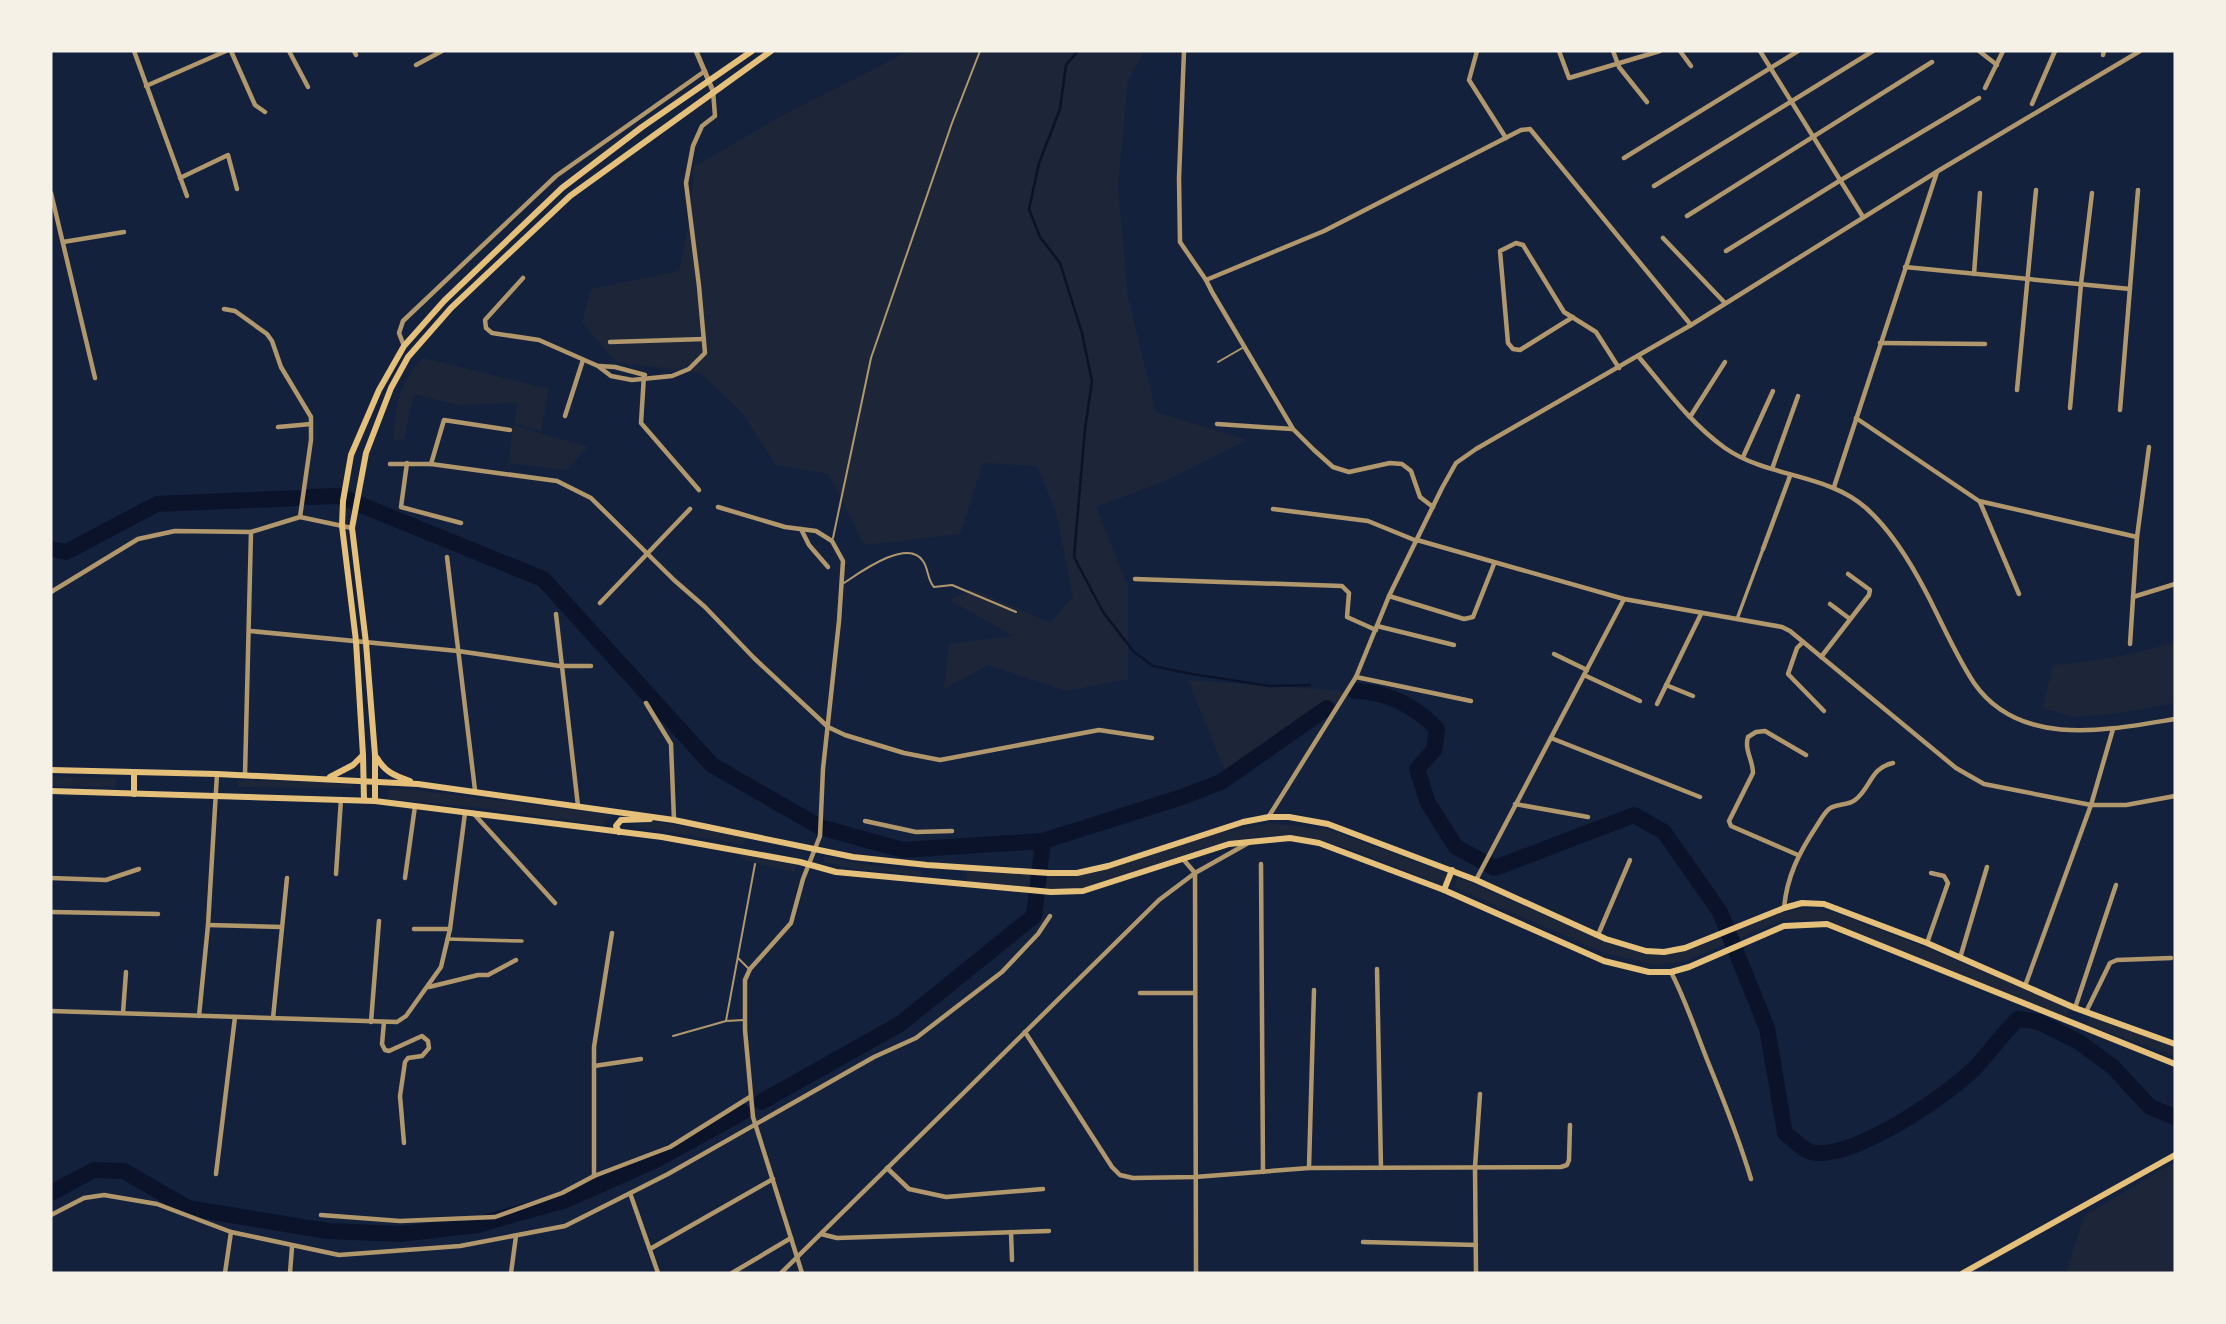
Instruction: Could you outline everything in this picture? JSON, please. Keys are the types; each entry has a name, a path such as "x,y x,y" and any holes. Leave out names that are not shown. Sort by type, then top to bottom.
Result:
{"main road":[{"path":"363,800 356,641 342,526 351,454 379,390 404,346 444,301 562,188 642,127 752,51"},
{"path":"375,801 375,755 366,643 352,528 366,453 391,388 408,357 451,308 570,196 771,51"},
{"path":"326,778 340,773 363,755"},
{"path":"375,755 383,768 390,773 418,784"},
{"path":"51,770 326,778 418,784 674,820 853,857 966,868 1066,873 1108,866 1243,822 1269,817 1289,817 1328,824 1452,870 1598,935 1646,951 1664,952 1696,945 1784,908 1802,903 1824,904 1927,943 2075,1008 2175,1044"},
{"path":"134,772 134,794"},
{"path":"51,791 375,801 662,837 810,864 836,872 926,882 1065,892 1101,886 1230,844 1290,838 1319,842 1444,890 1604,961 1649,972 1671,972 1703,962 1784,926 1827,924 2175,1064"},
{"path":"619,832 616,828 618,821 655,818"},
{"path":"926,882 927,865"},
{"path":"965,885 966,868"},
{"path":"1444,890 1452,870"},
{"path":"1963,1273 2175,1156"}],"street":[{"path":"134,51 187,196"},
{"path":"146,86 228,51 255,106 265,112"},
{"path":"289,51 308,87"},
{"path":"416,65 442,51"},
{"path":"523,278 485,320 486,328 492,333 539,340 617,377 672,376 690,369 705,353 686,183 693,146 702,126 715,116 713,91 696,51"},
{"path":"1184,51 1179,178 1180,242 1206,280 1293,429 1333,467 1349,472 1390,463 1402,464 1411,471 1420,497 1433,507"},
{"path":"1477,51 1469,80 1506,138"},
{"path":"1559,51 1569,78 1660,51"},
{"path":"1614,51 1618,64 1647,102"},
{"path":"1680,51 1691,66"},
{"path":"1760,51 1863,217"},
{"path":"1624,158 1798,51"},
{"path":"1654,186 1873,51"},
{"path":"1979,51 1997,65"},
{"path":"1985,88 2003,51"},
{"path":"2032,104 2056,51"},
{"path":"1269,817 1356,677 1390,596 1456,463 1691,325 1863,217 2140,51"},
{"path":"1687,216 1932,62"},
{"path":"404,346 399,333 403,320 556,177 705,71"},
{"path":"1727,251 1840,180 1979,99"},
{"path":"1206,280 1324,231 1521,130 1530,129 1691,325"},
{"path":"180,178 228,155 237,189"},
{"path":"1834,487 1938,172"},
{"path":"2017,390 2036,190"},
{"path":"2120,410 2138,190"},
{"path":"51,193 95,378"},
{"path":"1973,274 1980,193"},
{"path":"2070,408 2092,193"},
{"path":"63,242 124,232"},
{"path":"1664,238 1725,303"},
{"path":"1573,317 1520,351 1513,349 1508,343 1500,251 1516,243 1523,245 1564,312 1573,317 1597,332 1619,368"},
{"path":"1905,267 2130,289"},
{"path":"224,309 252,322 272,341 281,367 311,417 311,440 300,517"},
{"path":"611,342 704,339"},
{"path":"1880,343 1985,344"},
{"path":"1638,356 1690,417 1726,449 1772,470 1834,487 1866,508 1889,533 1913,567 1975,684 1999,709 2018,720 2042,728 2070,730 2113,729 2175,719"},
{"path":"565,416 583,359"},
{"path":"1690,417 1726,362"},
{"path":"598,366 619,368 644,377"},
{"path":"617,377 619,368"},
{"path":"644,377 641,423 699,490"},
{"path":"1743,457 1773,391"},
{"path":"1772,470 1798,396"},
{"path":"1856,418 1979,501 2137,537"},
{"path":"432,464 444,420 510,430"},
{"path":"278,426 311,424"},
{"path":"1217,424 1293,429"},
{"path":"2130,644 2137,537 2149,447"},
{"path":"407,463 401,507 461,523"},
{"path":"390,464 432,464 557,481 591,498 754,658 828,727 845,735 933,760 1099,730 1152,738"},
{"path":"1736,620 1790,476"},
{"path":"1979,501 2019,594"},
{"path":"718,507 750,517 817,531 832,541 843,561 820,836 803,879 791,923 750,970 745,980 750,1096 756,1124 802,1273"},
{"path":"600,603 690,509"},
{"path":"1273,509 1368,521 1417,540 1494,564 1624,599 1782,627 1971,779 1984,784 2091,805 2126,805 2175,796"},
{"path":"51,592 138,539 174,531 251,532 300,517 352,528"},
{"path":"800,529 809,545 828,567"},
{"path":"246,775 251,532"},
{"path":"447,558 475,790"},
{"path":"1390,596 1464,619 1473,617 1494,564"},
{"path":"1821,657 1869,594 1870,590 1848,574"},
{"path":"1135,579 1342,586 1347,588 1349,593 1347,617 1377,628 1454,645"},
{"path":"2133,597 2175,584"},
{"path":"1476,880 1624,599"},
{"path":"1830,604 1850,619"},
{"path":"556,614 578,806"},
{"path":"1657,704 1701,614"},
{"path":"250,631 458,651 560,666 591,666"},
{"path":"1802,642 1797,648 1788,674 1825,710"},
{"path":"1554,654 1640,701"},
{"path":"1356,677 1471,701"},
{"path":"1666,685 1693,696"},
{"path":"646,703 671,744 674,820"},
{"path":"2025,986 2091,805 2113,729"},
{"path":"1798,855 1731,826 1729,821 1752,773 1753,767 1746,745 1748,737 1765,731 1806,755"},
{"path":"1550,738 1700,797"},
{"path":"1784,908 1790,876 1798,855 1827,811 1857,799 1880,767 1893,763"},
{"path":"199,1016 208,925 217,774"},
{"path":"336,874 341,799"},
{"path":"1515,804 1588,817"},
{"path":"405,878 415,806"},
{"path":"469,812 555,903"},
{"path":"51,1011 397,1022 406,1016 441,967 450,929 469,812"},
{"path":"865,821 916,832 952,831"},
{"path":"781,1273 1159,900 1195,873 1253,840"},
{"path":"1182,858 1195,873 1196,1273"},
{"path":"1598,935 1630,860"},
{"path":"1261,864 1263,1172"},
{"path":"1960,958 1987,867"},
{"path":"51,878 106,880 139,869"},
{"path":"1927,943 1948,883 1944,876 1931,873"},
{"path":"273,1018 287,878"},
{"path":"2075,1008 2116,885"},
{"path":"51,912 158,914"},
{"path":"51,1216 84,1198 104,1195 157,1204 231,1232 339,1255 460,1246 565,1226 668,1174 874,1057 916,1038 1002,972 1038,934 1050,916"},
{"path":"371,1022 379,921"},
{"path":"208,925 282,927"},
{"path":"414,929 450,929"},
{"path":"594,1176 594,1047 612,933"},
{"path":"447,939 522,941"},
{"path":"2086,1012 2110,963 2117,960 2171,958"},
{"path":"428,988 478,975 488,975 516,960"},
{"path":"1377,969 1381,1168"},
{"path":"123,1013 126,972"},
{"path":"1671,972 1693,1018 1733,1120 1751,1179"},
{"path":"1309,1168 1314,990"},
{"path":"1140,993 1195,993"},
{"path":"216,1174 235,1017"},
{"path":"384,1022 382,1044 385,1050 389,1051 422,1036 428,1041 429,1048 422,1056 408,1058 405,1062 400,1096 404,1143"},
{"path":"1025,1032 1112,1167 1120,1175 1133,1178 1195,1177 1309,1168 1561,1167 1567,1165 1570,1125"},
{"path":"594,1066 641,1059"},
{"path":"1476,1273 1475,1167 1480,1094"},
{"path":"321,1215 400,1221 495,1217 562,1193 594,1176 670,1147 750,1096"},
{"path":"887,1168 909,1189 946,1198 1043,1189"},
{"path":"650,1250 773,1179"},
{"path":"630,1193 658,1273"},
{"path":"820,1234 837,1238 1049,1230"},
{"path":"225,1273 231,1232"},
{"path":"1011,1232 1012,1260"},
{"path":"512,1273 516,1236"},
{"path":"732,1273 791,1238"},
{"path":"1363,1242 1476,1245"},
{"path":"290,1273 292,1247"}],"lane":[{"path":"832,541 872,358 952,123 980,51"},
{"path":"1218,362 1245,346"},
{"path":"843,584 880,562 906,552 916,554 923,561 929,582 934,587 952,585 1016,611"},
{"path":"726,1021 755,864"},
{"path":"738,957 750,970"},
{"path":"673,1036 726,1021 745,1020"}],"shaded area":[{"path":"909,51 1144,51 1128,81 1118,186 1128,297 1156,412 1247,440 1165,481 1096,507 1128,586 1128,679 1067,691 988,665 944,689 949,644 1013,636 950,600 971,589 1051,623 1073,596 1056,512 1037,466 983,463 960,534 864,545 829,474 776,465 743,414 701,373 616,362 582,322 591,289 679,271 690,217 694,167 774,120"},
{"path":"423,358 549,389 541,431 515,424 517,403 458,405 414,394 404,439 393,440 395,416 403,386"},
{"path":"513,425 588,447 566,470 509,463"},
{"path":"2175,642 2175,703 2112,714 2073,717 2043,708 2053,665 2115,657"},
{"path":"1188,680 1345,691 1341,698 1227,776"},
{"path":"51,776 116,778 115,787 51,786"},
{"path":"237,780 327,782 355,786 238,787"},
{"path":"389,788 613,815 602,825 475,807 388,799"},
{"path":"652,821 748,838 743,844 632,826"},
{"path":"1270,823 1327,829 1448,873 1442,885 1326,842 1289,836 1267,836 1205,848 1083,888 1039,890 966,885 967,868 1073,875 1094,873 1213,834"},
{"path":"737,854 797,865 794,872 746,861"},
{"path":"824,856 920,871 922,876 856,869 824,862"},
{"path":"1458,877 1604,941 1624,948 1655,953 1687,950 1717,940 1775,914 1817,909 1846,916 2070,1009 2065,1017 1827,920 1782,920 1688,960 1657,965 1604,953 1454,887"},
{"path":"2090,1016 2175,1046 2175,1056 2087,1025"},
{"path":"2175,1162 2175,1273 2066,1273 2084,1216"}],"waterway":[{"path":"1078,51 1066,65 1060,109 1039,163 1029,209 1040,237 1060,263 1082,333 1092,381 1074,557 1103,612 1134,652 1153,666 1270,686 1310,685"},
{"path":"308,497 339,496 543,579 712,765 820,827 903,850 1043,841"},
{"path":"51,549 66,552 157,504 298,498"},
{"path":"1355,691 1378,694 1400,702 1437,729 1434,750 1417,769 1428,803 1456,847 1495,868 1634,815 1664,832 1720,912 1767,1028 1785,1133 1806,1150 1823,1153 1844,1149 1894,1126 1920,1110 1975,1068 2018,1019 2039,1022 2079,1042 2113,1067 2150,1107 2175,1117"},
{"path":"761,1102 900,1024 1034,916 1043,841 1221,782 1327,708"},
{"path":"51,1193 94,1170 124,1171 188,1208 328,1231 401,1234 477,1225 566,1200 656,1160 743,1112"}]}
